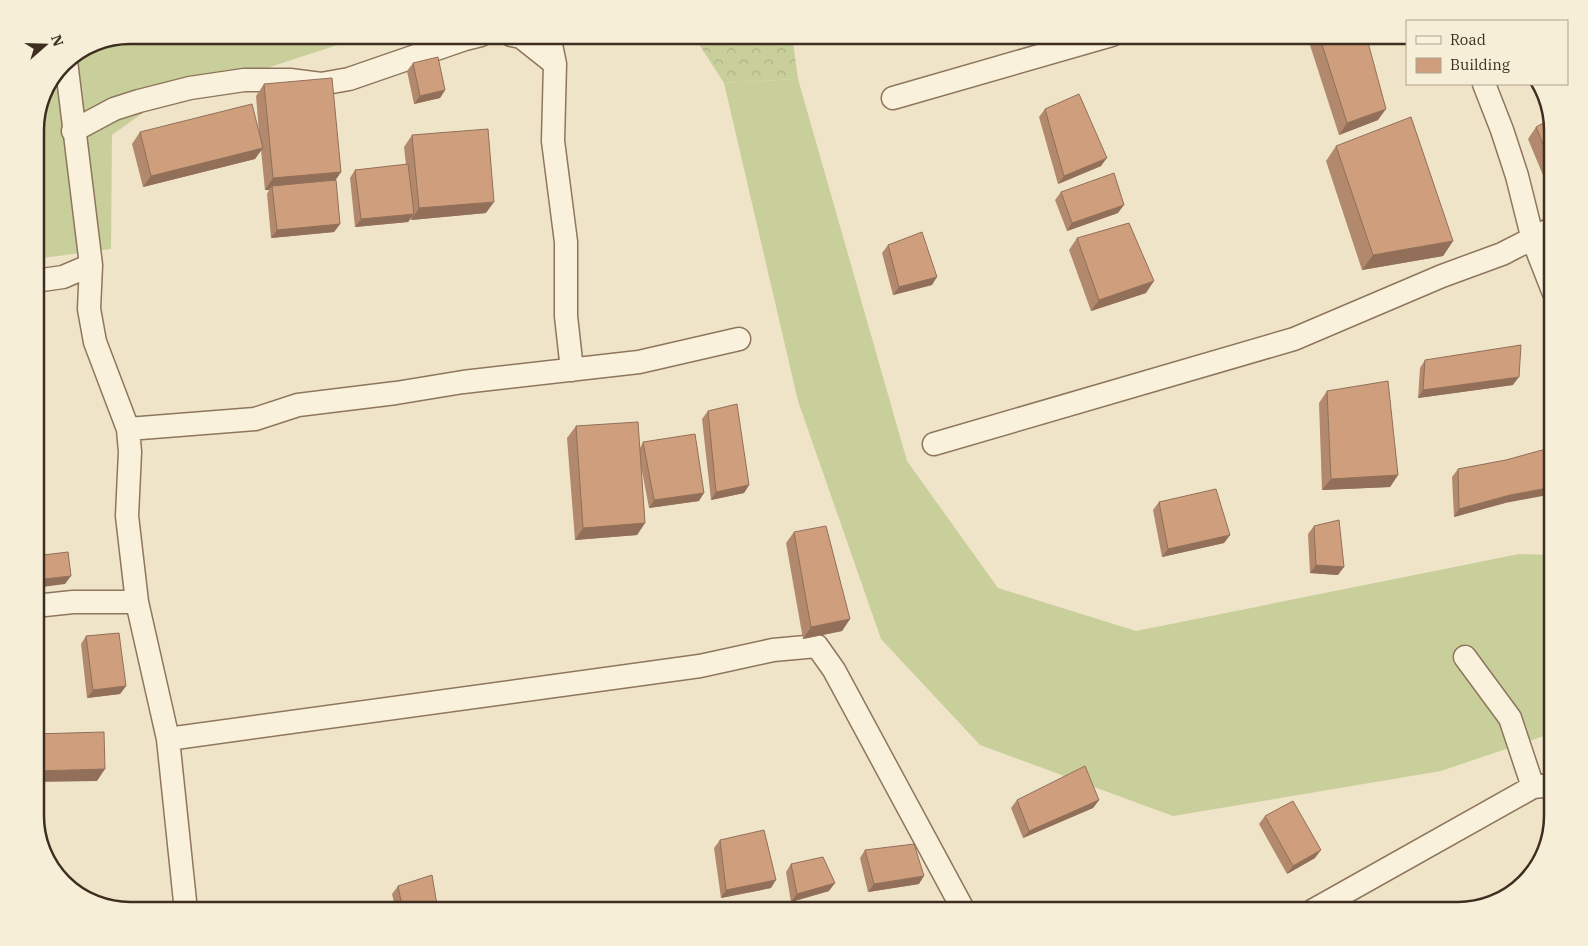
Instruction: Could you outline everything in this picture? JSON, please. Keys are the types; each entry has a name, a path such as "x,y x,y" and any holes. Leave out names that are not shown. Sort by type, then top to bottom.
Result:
{"street":[{"path":"74,131 114,109 139,100 173,92 244,80 290,80 321,84 330,83 349,79 450,44"},
{"path":"530,44 555,64"},
{"path":"551,44 555,64 553,140 566,242 566,316 572,370"},
{"path":"893,98 1081,44"},
{"path":"67,71 91,265 89,309 95,342 128,430 130,452 127,516 137,602 168,739 185,902"},
{"path":"1484,85 1517,176 1533,240 1544,268"},
{"path":"934,444 1294,339 1533,240 1544,233"},
{"path":"44,280 63,277 91,265"},
{"path":"63,277 91,290"},
{"path":"128,430 255,419 298,405 396,393 463,382 639,362 739,339"},
{"path":"44,605 73,602 137,602"},
{"path":"168,739 700,666 773,650 817,646 834,670 959,902"},
{"path":"1329,902 1543,786 1510,718 1466,657"}],"green space":[{"path":"118,44 340,44 154,105 112,135 111,249 44,258 44,124 47,107 53,92 61,77 73,65 87,55 102,48"},
{"path":"699,44 793,44 798,79 724,83"},
{"path":"798,79 907,461 998,588 1136,631 1519,554 1544,555 1544,736 1441,771 1173,816 980,745 881,639 798,401 724,83"}],"building":[{"path":"1322,44 1368,44 1386,109 1347,123"},
{"path":"438,57 445,90 420,96 413,63"},
{"path":"332,78 341,172 273,178 264,84"},
{"path":"1079,94 1107,158 1064,176 1045,109"},
{"path":"252,104 263,148 151,176 140,132"},
{"path":"1411,117 1453,241 1373,255 1336,146"},
{"path":"1544,123 1544,146 1536,127"},
{"path":"488,129 494,202 419,208 412,135"},
{"path":"408,164 414,214 361,219 355,170"},
{"path":"1114,173 1124,205 1072,223 1061,192"},
{"path":"336,180 340,224 277,230 272,186"},
{"path":"1129,223 1154,281 1099,300 1077,238"},
{"path":"922,232 937,277 899,287 888,245"},
{"path":"1521,345 1519,377 1423,390 1425,360"},
{"path":"1388,381 1398,475 1331,479 1327,391"},
{"path":"737,404 749,485 716,492 708,411"},
{"path":"638,422 645,523 583,528 576,426"},
{"path":"695,434 704,493 654,500 643,442"},
{"path":"1544,449 1544,489 1510,495 1459,509 1458,469 1506,460"},
{"path":"1216,489 1230,535 1168,549 1159,502"},
{"path":"1339,520 1344,567 1316,565 1314,526"},
{"path":"826,526 850,619 811,627 794,532"},
{"path":"68,552 71,576 44,579 44,555"},
{"path":"119,633 126,686 93,690 86,636"},
{"path":"104,732 105,769 44,771 44,734"},
{"path":"1085,766 1099,800 1029,831 1017,800"},
{"path":"1293,801 1321,850 1293,866 1265,816"},
{"path":"764,830 776,880 726,890 720,840"},
{"path":"914,844 924,876 874,884 865,850"},
{"path":"823,857 835,883 797,894 791,864"},
{"path":"432,875 436,902 401,902 398,886"}]}
